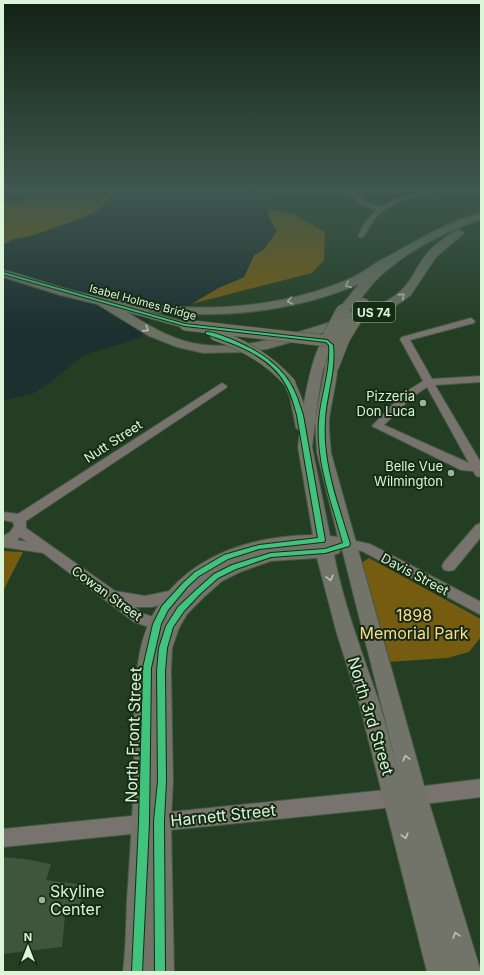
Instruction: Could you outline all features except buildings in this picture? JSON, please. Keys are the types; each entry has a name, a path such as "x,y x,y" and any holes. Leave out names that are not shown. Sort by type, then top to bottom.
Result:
{"highway":[{"name":"US 74","path":"101,301 166,308 220,309 276,304 328,292 350,284 388,262 398,254 429,238"},
{"path":"332,366 343,338 363,304 381,283 400,266 440,241 448,238"},
{"name":"US 74","path":"101,301 151,333 175,343 210,349 231,350 260,348 303,336 385,307 402,297 411,288 429,258 454,238"},
{"path":"326,341 343,311 355,294 388,262"},
{"name":"Isabel Holmes Bridge","path":"3,273 101,301"}],"main road":[{"name":"Isabel Holmes Bridge","path":"101,301 185,325 326,341"},
{"path":"185,325 257,352 271,362 290,383 296,397 305,447"},
{"path":"326,341 331,345 332,366"},
{"name":"North 3rd Street","path":"326,341 316,373 311,396 305,447 323,546 346,634 370,706 406,797 467,972"},
{"name":"North 3rd Street","path":"332,366 322,421 324,454 347,544 406,797 441,972"},
{"name":"North Front Street","path":"160,972 151,822 147,668 174,596 197,574 226,557 242,551 276,544 323,546"},
{"name":"North Front Street","path":"163,625 216,576 234,567 270,555 323,546 347,544"},
{"name":"North Front Street","path":"138,972 151,822"}],"street":[{"path":"471,321 405,339 480,470"},
{"path":"480,470 465,467 377,426 415,390 429,382 481,380"},
{"name":"Nutt Street","path":"3,542 10,539 19,524 143,432 219,385"},
{"path":"3,516 10,516 19,524"},
{"name":"Cowan Street","path":"19,524 48,550 109,594 139,618 163,625"},
{"path":"449,566 481,528"},
{"name":"Cowan Street","path":"3,542 23,544 48,550"},
{"name":"Davis Street","path":"347,544 365,547 481,609"},
{"path":"109,594 127,600 146,601 158,601 174,596"},
{"name":"Harnett Street","path":"3,838 481,788"}],"green space":[{"path":"3,238 22,238 14,239 3,245"},
{"path":"267,238 325,238 324,260 312,273 191,304 218,288 244,277 254,255 264,249"},
{"path":"3,551 23,552 3,591"},
{"name":"1898 Memorial Park","path":"369,558 481,619 481,637 469,652 447,658 388,662 361,563"}],"water":[{"path":"22,238 272,238 264,249 254,255 244,277 218,288 190,305 150,319 142,336 137,339 83,355 51,382 34,393 3,401 3,245 14,239"}],"cycle path":[{"path":"3,273 185,325 327,341 331,345 332,364 322,421 323,452 333,499 347,544 325,551 271,555 234,567 216,576 181,609 170,626 163,648 161,671 162,781 159,821 160,972"},
{"path":"137,972 144,823 147,668 157,624 165,608 185,585 197,574 226,557 259,547 322,540 300,415 295,397 287,382 278,370 255,352 241,345 208,333"}],"place":[{"name":"Pizzeria Don Luca","path":"423,403"},
{"name":"Belle Vue Wilmington","path":"451,473"},
{"name":"Skyline Center","path":"42,900"}]}
